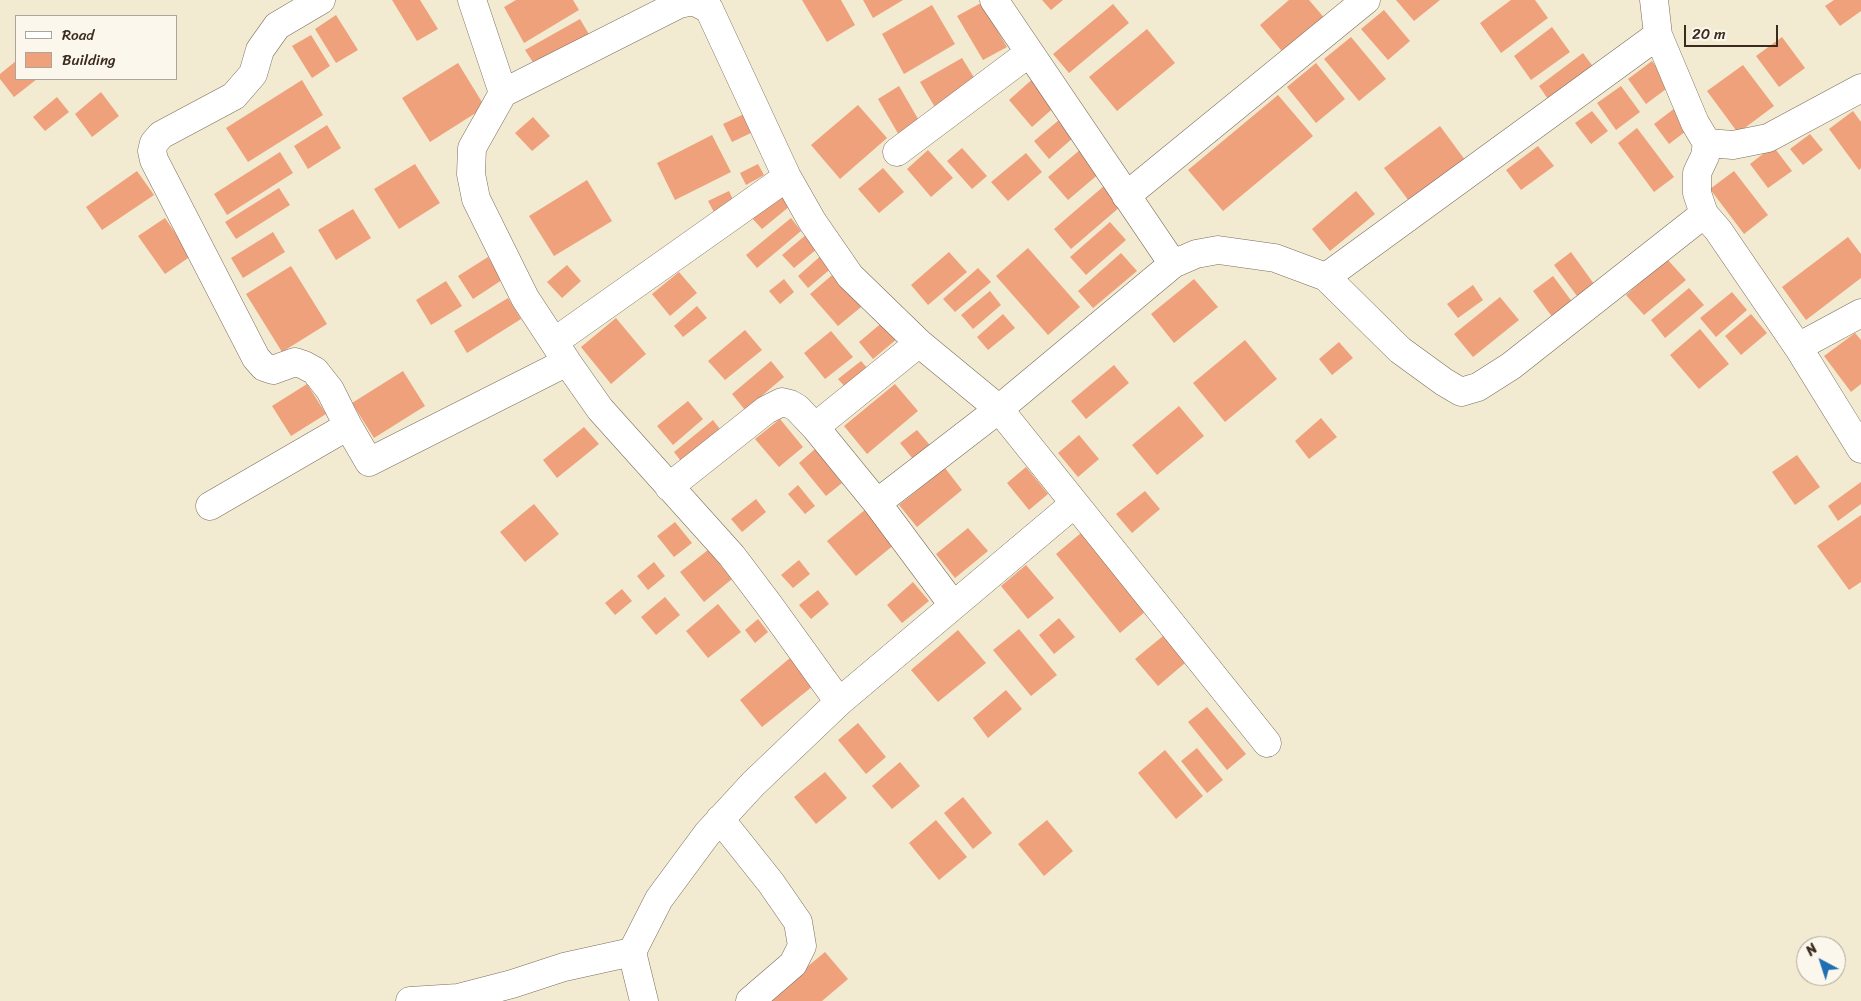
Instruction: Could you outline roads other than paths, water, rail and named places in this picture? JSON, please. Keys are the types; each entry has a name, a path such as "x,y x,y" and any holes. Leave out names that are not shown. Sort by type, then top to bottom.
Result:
{"street":[{"path":"321,0 277,26 260,50 254,74 234,96 161,135 154,143 152,152 154,160 256,358 264,367 273,370 295,362 315,371 330,390 369,462 560,352 787,177"},
{"path":"472,0 503,93"},
{"path":"994,0 1173,264"},
{"path":"1126,196 1366,0"},
{"path":"1654,0 1658,35 1695,123 1707,143 1705,156 1697,173 1697,193 1704,214 1718,230 1798,347 1851,412 1861,449"},
{"path":"839,702 732,556 600,409 525,298 476,199 471,174 472,148 503,93 679,4 693,1 711,4 787,177 812,222 850,276 919,343 999,409 1267,743"},
{"path":"1326,277 1658,35"},
{"path":"897,152 1029,53"},
{"path":"1707,143 1733,145 1768,138 1861,88"},
{"path":"877,503 999,409 1173,264 1196,254 1218,250 1276,258 1326,277 1400,350 1461,392 1478,387 1511,366 1704,214"},
{"path":"1798,347 1861,313"},
{"path":"815,427 919,343"},
{"path":"669,487 777,403 782,402 797,408 815,427 877,503 953,605"},
{"path":"210,506 348,426"},
{"path":"644,1001 632,952 659,899 707,834 753,784 839,702 1074,504"},
{"path":"720,820 771,883 798,922 802,946 793,964 750,1001"},
{"path":"410,1001 458,998 512,984 564,967 632,952"}]}
